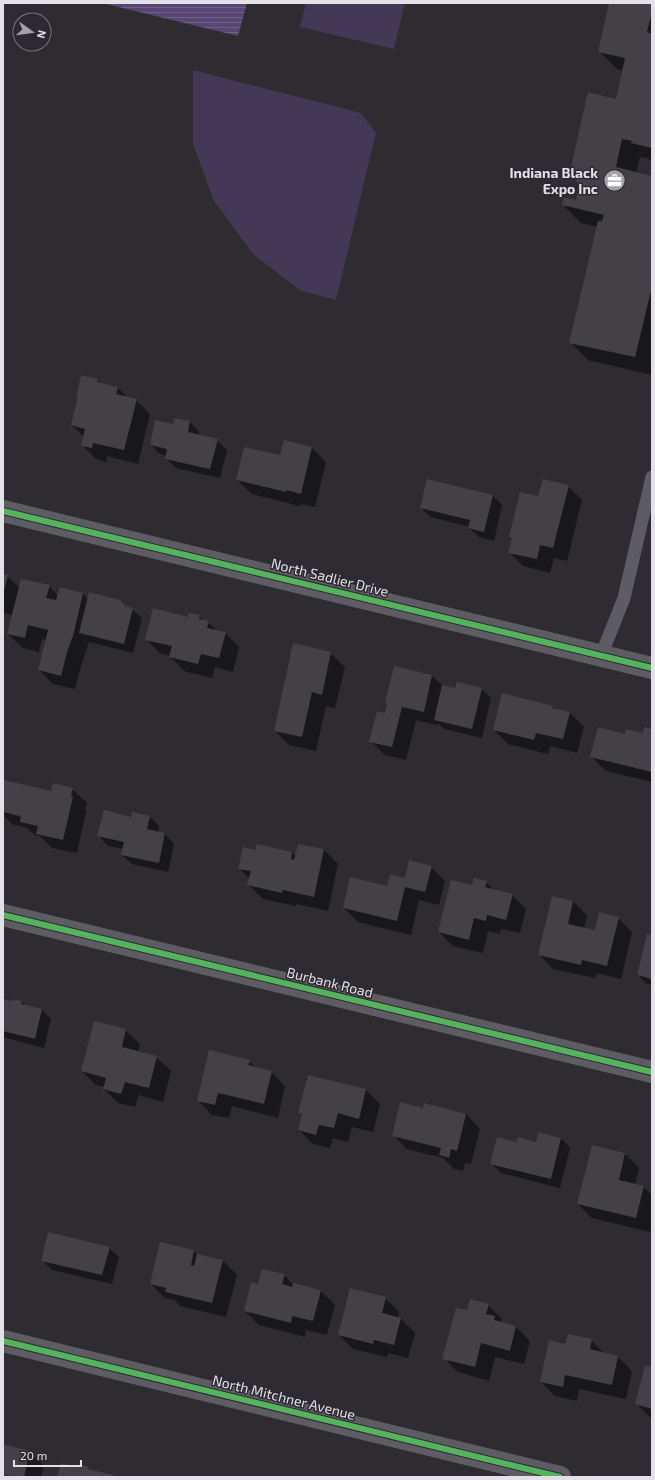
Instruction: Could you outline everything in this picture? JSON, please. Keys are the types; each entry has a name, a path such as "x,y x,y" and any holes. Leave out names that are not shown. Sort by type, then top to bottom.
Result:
{"street":[{"name":"North Sadlier Drive","path":"3,511 652,668"},
{"name":"Burbank Road","path":"3,915 652,1072"},
{"name":"North Mitchner Avenue","path":"3,1341 560,1477"}],"lane":[{"path":"601,656 624,598 652,478"}],"shaded area":[{"path":"102,3 247,3 238,36"},
{"path":"306,3 405,3 394,49 300,27"},
{"path":"193,70 361,113 376,133 336,300 301,291 253,254 214,201 193,144"}],"building":[{"name":"Indiana Black Expo Inc","path":"609,3 652,3 652,12 647,32 652,34 652,148 631,143 632,141 622,139 616,167 652,176 652,287 635,357 569,343 598,221 602,221 604,215 562,205 564,197 576,200 579,185 570,172 588,92 616,99 625,58 598,52"},
{"path":"81,375 98,379 97,382 118,387 116,394 137,399 124,450 93,443 92,448 81,446 85,429 71,425 78,397 76,397"},
{"path":"174,418 190,421 188,432 218,439 210,469 165,459 167,449 150,445 155,420 173,424"},
{"path":"284,440 312,447 301,494 287,490 286,492 236,480 244,447 280,455"},
{"path":"427,479 493,495 484,532 468,528 470,520 420,508"},
{"path":"543,479 569,485 553,548 540,545 537,559 508,553 512,538 509,537 520,492 538,496"},
{"path":"3,574 8,575 4,591 3,591"},
{"path":"21,579 50,585 46,598 56,600 60,587 83,593 73,636 61,676 38,670 48,630 28,625 25,638 7,634"},
{"path":"89,592 120,600 125,606 133,608 124,644 79,633"},
{"path":"153,608 188,617 189,613 200,615 199,619 209,621 207,628 226,632 219,658 201,654 198,664 169,657 172,646 145,640"},
{"path":"293,643 331,652 322,695 312,692 302,737 274,731"},
{"path":"394,666 432,675 424,712 402,707 392,747 369,742 377,711 385,713 387,703 385,703"},
{"path":"457,682 482,688 472,729 434,720 442,685 455,688"},
{"path":"502,693 553,706 552,708 570,712 563,739 536,733 534,740 493,730"},
{"path":"598,727 625,734 626,729 643,733 644,727 652,729 652,772 590,757"},
{"path":"4,780 51,791 53,783 73,788 71,796 73,797 63,840 36,834 38,826 20,822 21,816 3,812"},
{"path":"104,810 131,817 132,812 150,816 147,829 165,833 159,863 121,855 124,842 97,836"},
{"path":"257,844 292,852 291,859 294,860 298,844 324,849 314,897 283,890 282,893 247,885 251,871 238,869 243,847 255,850"},
{"path":"409,860 432,866 425,892 405,887 397,921 343,908 350,877 387,886 390,874 405,878"},
{"path":"474,878 487,881 485,887 513,894 506,920 487,915 486,921 474,918 469,940 438,932 451,880 472,885"},
{"path":"552,896 573,901 568,924 595,930 599,912 619,917 607,966 582,960 581,965 538,955"},
{"path":"647,934 652,935 652,979 637,975"},
{"path":"3,999 22,1001 21,1004 42,1009 35,1039 3,1031"},
{"path":"94,1021 126,1029 122,1047 157,1056 149,1088 125,1082 121,1094 103,1089 106,1078 81,1071"},
{"path":"209,1050 250,1060 248,1065 272,1071 264,1104 218,1093 215,1105 197,1101"},
{"path":"308,1075 366,1089 359,1119 338,1113 334,1128 319,1125 316,1135 298,1130 302,1114 298,1113"},
{"path":"400,1102 423,1108 424,1103 466,1114 457,1151 451,1149 449,1158 439,1155 441,1148 392,1136"},
{"path":"538,1132 561,1138 551,1179 490,1164 497,1137 516,1142 518,1137 536,1142"},
{"path":"592,1145 625,1153 619,1180 644,1186 636,1218 577,1204"},
{"path":"48,1232 110,1247 102,1275 41,1261"},
{"path":"160,1242 194,1250 191,1265 194,1266 197,1254 223,1260 212,1303 165,1292 166,1288 150,1284"},
{"path":"262,1269 285,1274 282,1284 292,1287 293,1283 321,1290 313,1321 292,1316 291,1323 244,1311 251,1282 258,1284"},
{"path":"350,1288 386,1297 382,1313 401,1318 394,1345 374,1340 373,1344 338,1335"},
{"path":"470,1299 489,1304 486,1314 495,1316 494,1320 516,1326 510,1351 481,1343 475,1367 442,1359 456,1308 467,1310"},
{"path":"568,1334 592,1339 590,1349 618,1356 612,1385 565,1375 563,1387 540,1382 549,1340 565,1344"},
{"path":"645,1365 652,1367 652,1409 635,1404"},
{"path":"3,1444 30,1451 24,1477 5,1475 5,1477 3,1477"},
{"path":"61,1463 81,1468 82,1465 89,1467 88,1469 113,1475 113,1477 57,1477"}],"cycle path":[{"path":"3,511 652,668"},
{"path":"3,915 652,1072"},
{"path":"3,1341 560,1477"}],"place":[{"name":"Indiana Black Expo Inc","path":"614,180"}]}
